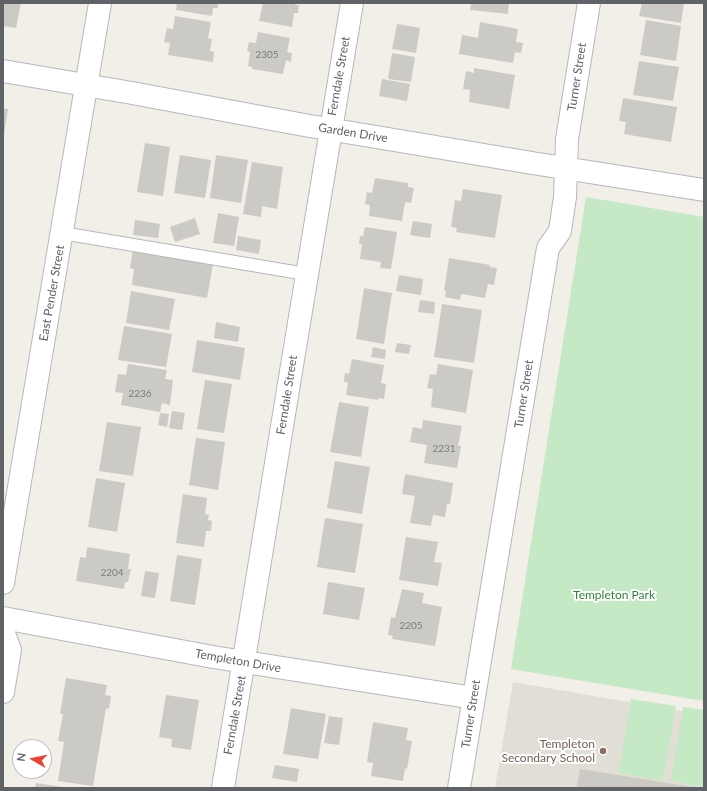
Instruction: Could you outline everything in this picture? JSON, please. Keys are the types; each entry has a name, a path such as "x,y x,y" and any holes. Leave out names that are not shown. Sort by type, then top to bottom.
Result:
{"street":[{"name":"East Pender Street","path":"3,583 100,3"},
{"name":"Ferndale Street","path":"223,788 306,274 352,3"},
{"name":"Turner Street","path":"459,788 548,248 560,231 565,197 567,139 589,3"},
{"name":"Garden Drive","path":"3,71 330,129 704,190"},
{"name":"Templeton Drive","path":"3,618 244,662 474,698"},
{"path":"3,631 10,650 3,692"}],"lane":[{"path":"62,233 306,274"}],"shaded area":[{"name":"Templeton Secondary School","path":"513,682 704,715 704,788 495,788"}],"green space":[{"name":"Templeton Park","path":"586,197 704,217 704,701 511,669"},
{"path":"631,699 676,706 663,781 619,773"},
{"path":"683,707 704,710 704,787 671,781"}],"building":[{"path":"3,3 21,3 16,28 3,26"},
{"path":"177,3 218,3 218,8 213,8 212,16 176,10"},
{"path":"263,3 296,3 295,5 299,5 298,13 294,13 292,27 259,21"},
{"path":"471,3 509,3 508,14 470,10"},
{"path":"642,3 684,3 681,23 639,16"},
{"path":"175,16 211,22 208,38 212,39 210,51 214,52 213,62 168,55 170,43 164,42 167,28 173,29"},
{"path":"646,20 681,26 676,61 640,55"},
{"path":"480,22 518,29 516,42 523,43 521,53 515,52 513,63 459,54 462,35 478,38"},
{"path":"397,24 420,28 416,53 392,49"},
{"path":"258,32 290,38 287,52 292,53 291,62 286,60 283,74 252,69 252,67 248,66 250,52 247,51 249,42 256,43"},
{"path":"392,53 415,57 411,82 388,79"},
{"path":"639,61 679,67 673,101 633,95"},
{"path":"474,68 515,75 509,109 469,102 470,90 463,89 466,71 474,73"},
{"path":"382,79 410,84 407,101 379,96"},
{"path":"623,98 677,107 671,142 624,134 626,122 619,121"},
{"path":"3,109 8,109 4,134 3,134"},
{"path":"145,143 170,147 163,196 137,192"},
{"path":"180,155 211,160 205,198 174,193"},
{"path":"216,155 248,160 241,203 210,198"},
{"path":"252,162 283,167 277,209 262,206 261,217 243,214"},
{"path":"375,178 408,183 408,187 414,188 411,203 405,202 402,221 369,216 370,205 365,204 367,192 372,193"},
{"path":"463,189 502,195 495,238 456,232 457,228 451,227 455,200 461,201"},
{"path":"218,213 239,217 234,246 213,243"},
{"path":"195,218 200,234 175,242 170,227"},
{"path":"135,220 160,224 158,238 133,235"},
{"path":"413,221 432,224 430,238 410,235"},
{"path":"365,227 397,232 391,269 380,268 381,262 360,259 362,244 359,244 360,236 363,236"},
{"path":"238,236 261,240 259,254 236,250"},
{"path":"133,250 213,264 207,298 132,285 134,269 130,268"},
{"path":"449,258 490,265 490,267 497,268 494,285 488,284 485,298 461,294 460,300 445,297 446,291 444,291"},
{"path":"399,275 423,279 421,295 396,291"},
{"path":"364,288 392,293 384,344 356,339"},
{"path":"131,291 175,299 169,330 126,323"},
{"path":"420,300 435,302 434,314 418,312"},
{"path":"442,304 482,310 474,363 434,357"},
{"path":"216,322 240,327 238,342 214,338"},
{"path":"124,326 172,334 166,367 118,360"},
{"path":"197,340 245,348 240,380 192,372"},
{"path":"397,343 411,345 409,354 395,352"},
{"path":"373,347 386,350 385,359 371,357"},
{"path":"352,359 384,365 381,383 386,384 384,399 378,398 378,400 346,395 348,382 344,382 345,373 349,374"},
{"path":"128,364 167,370 165,379 173,380 170,405 162,403 160,412 121,405 123,393 115,392 118,374 126,375"},
{"path":"438,364 473,370 466,413 431,407 433,389 427,388 430,374 436,375"},
{"path":"205,380 232,384 224,433 197,429"},
{"path":"339,402 369,407 361,457 330,452"},
{"path":"172,411 185,413 182,430 169,428"},
{"path":"160,413 169,414 167,427 158,425"},
{"path":"423,420 462,426 458,446 461,446 457,468 424,463 427,445 410,442 413,427 422,429"},
{"path":"107,422 141,427 133,476 99,471"},
{"path":"196,438 225,442 218,490 189,485"},
{"path":"335,461 370,467 362,514 327,508"},
{"path":"405,474 453,483 450,504 447,504 445,517 433,515 431,526 410,523 415,496 402,494"},
{"path":"96,478 125,483 117,532 88,527"},
{"path":"183,494 207,498 205,514 209,515 208,520 212,521 211,531 206,531 204,547 176,543"},
{"path":"325,518 363,524 355,573 317,567"},
{"path":"406,537 438,542 434,562 442,563 438,586 399,580"},
{"path":"87,547 130,554 128,569 131,569 128,582 125,582 124,589 76,581 80,557 86,558"},
{"path":"177,555 202,559 195,605 170,601"},
{"path":"145,571 159,573 155,598 141,596"},
{"path":"328,582 365,588 359,620 323,614"},
{"path":"402,589 424,593 422,603 442,607 435,646 392,639 393,636 388,635 391,617 395,618"},
{"path":"66,678 107,685 105,695 111,696 109,709 106,708 93,786 58,781 64,742 58,741 63,714 60,714"},
{"path":"166,695 199,700 191,750 171,747 172,739 159,737"},
{"path":"291,708 326,714 318,759 283,754"},
{"path":"329,716 343,718 339,745 324,743"},
{"path":"373,722 408,728 406,740 412,741 407,769 405,768 403,781 371,776 373,763 367,762"},
{"path":"275,765 299,769 297,782 272,778"},
{"name":"Templeton Secondary School","path":"580,769 693,787 693,788 577,788"},
{"path":"36,783 62,787 62,788 35,788"}],"place":[{"name":"Templeton Secondary School","path":"603,751"}]}
